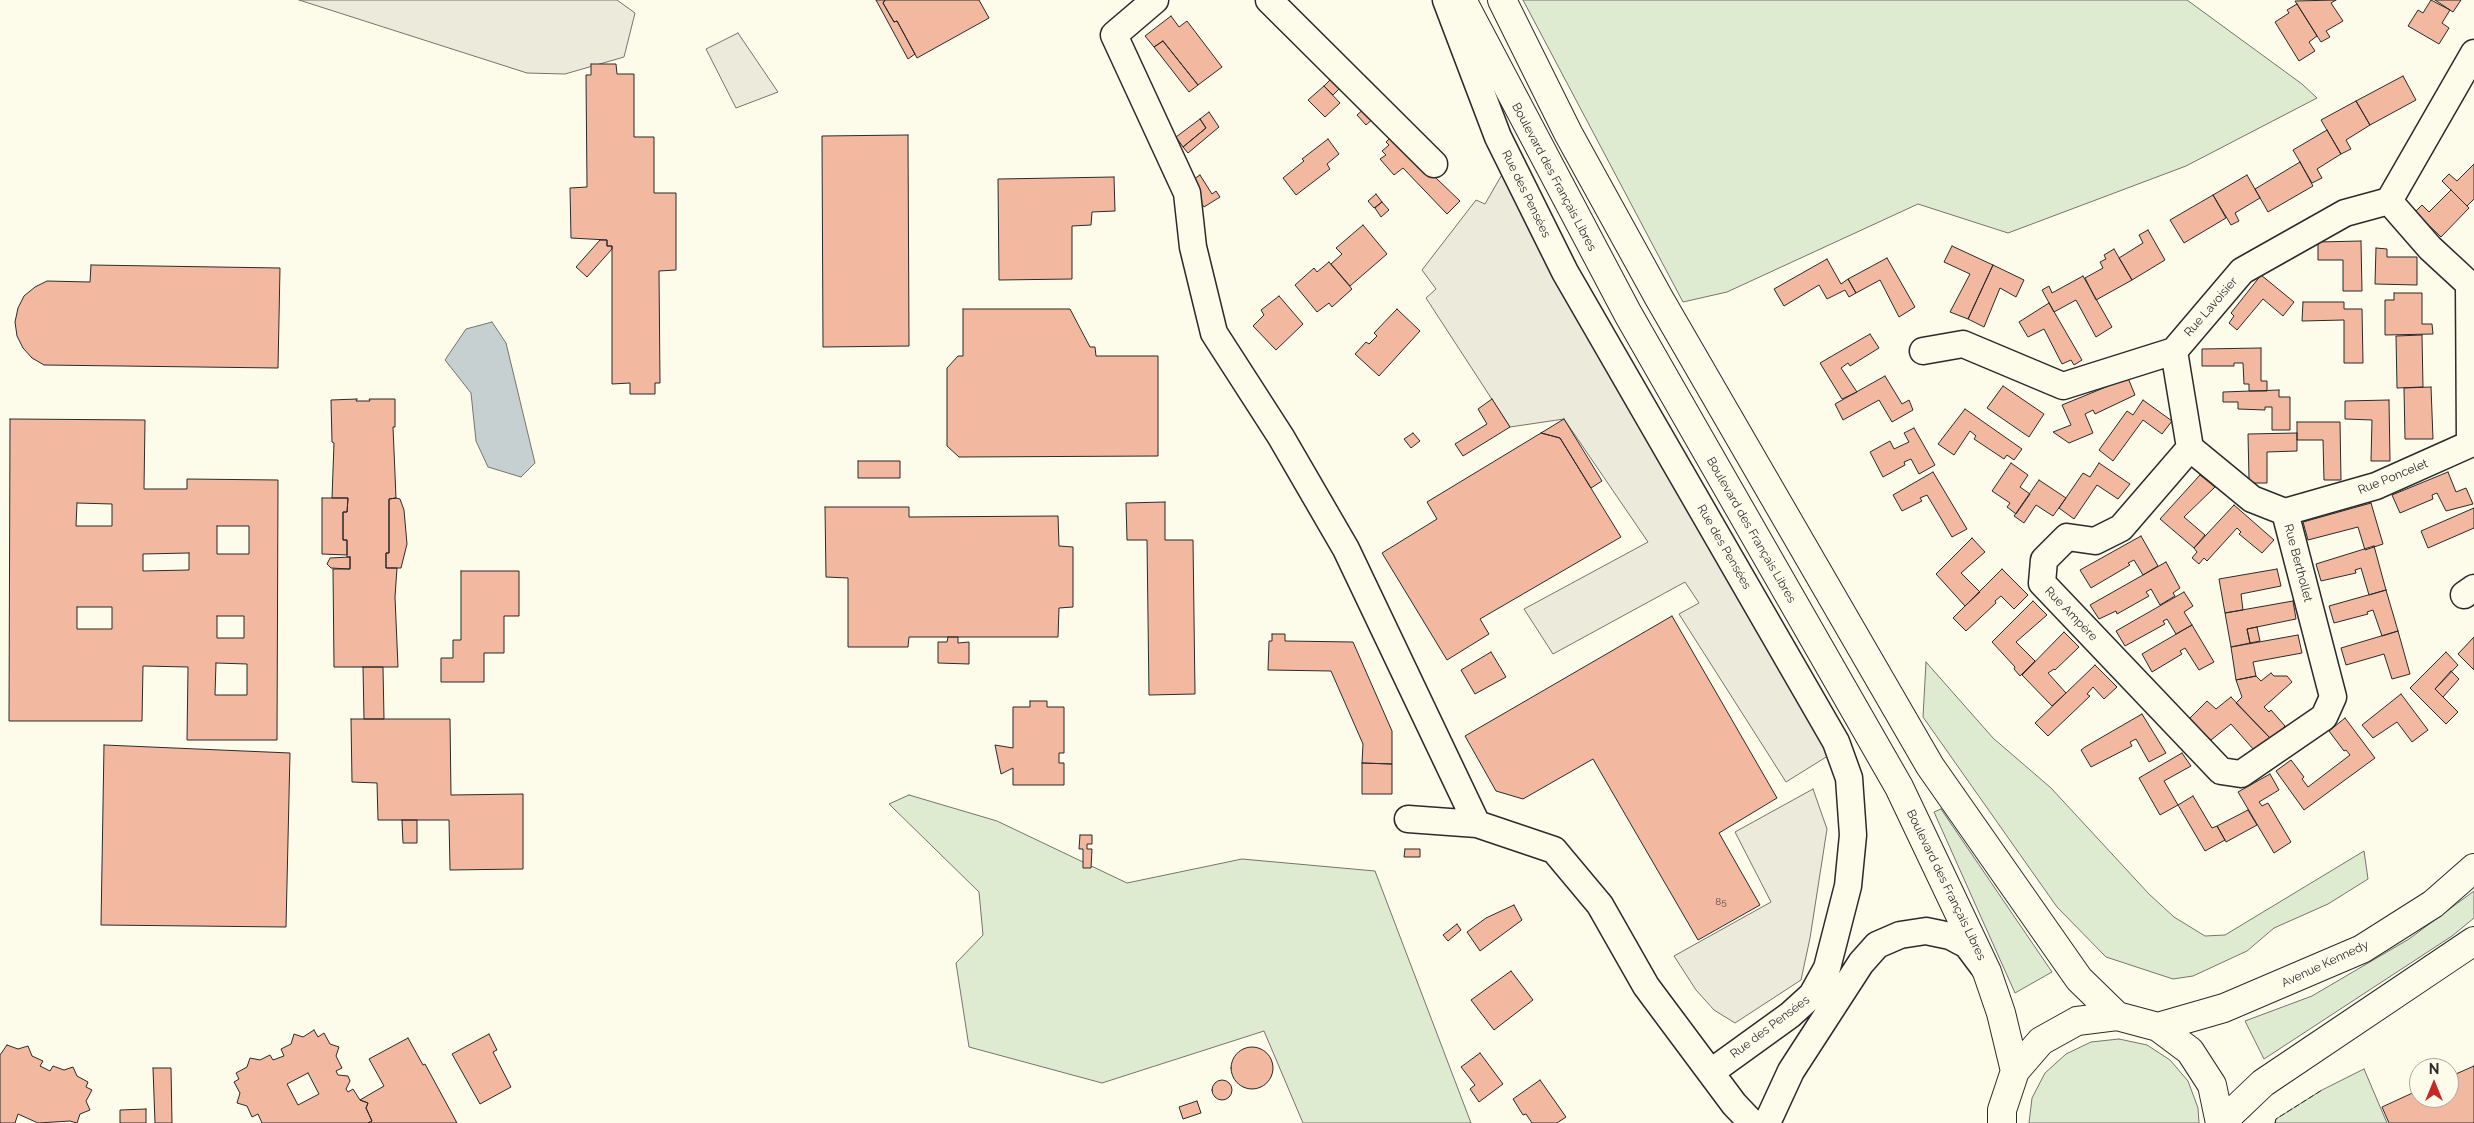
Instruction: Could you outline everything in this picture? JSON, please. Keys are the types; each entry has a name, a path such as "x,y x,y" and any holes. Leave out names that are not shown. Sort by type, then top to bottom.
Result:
{"main road":[{"name":"Boulevard des Français Libres","path":"1462,0 1628,314 1899,787 1987,972 2001,1014 2015,1071"},
{"path":"1502,0 1568,133 1659,298 1930,766 2079,979 2117,1016"},
{"name":"Avenue Kennedy","path":"2158,1027 2224,1008 2362,949 2433,904 2474,868"},
{"path":"2220,1123 2263,1083 2474,941"},
{"path":"1998,1119 2015,1071 2041,1040 2077,1021 2117,1016 2158,1027 2190,1050 2212,1084 2220,1123"}],"street":[{"path":"1155,0 1114,35 1187,193 1193,247 1214,333 1280,437 1346,549 1477,824"},
{"path":"1268,0 1434,164"},
{"name":"Rue des Pensées","path":"1446,0 1498,137 1565,272 1836,742 1849,778 1853,835 1848,886 1827,968 1812,995 1790,1015 1711,1072"},
{"path":"2472,284 2430,248 2389,201 2474,53"},
{"name":"Rue Lavoisier","path":"2174,351 2242,271 2345,213 2389,201"},
{"name":"Rue Poncelet","path":"2284,512 2376,486 2470,444 2472,284"},
{"path":"1923,351 1963,344 2063,386 2174,351 2190,448"},
{"name":"Rue Berthollet","path":"2190,448 2252,498 2284,512 2334,697"},
{"name":"Rue Ampère","path":"2190,448 2121,528 2096,541 2068,537 2044,560 2042,583 2221,771 2241,774 2324,717 2334,697"},
{"path":"1408,819 1477,824 1554,850 1600,905 1646,986 1711,1072 1734,1113 1752,1123"},
{"path":"1767,1123 1792,1071 1861,963 1877,946 1900,936 1926,931 1950,936 1966,946 1987,972"}],"green space":[{"path":"1523,0 2187,0 2302,84 2317,98 2186,166 2008,233 1918,204 1727,292 1683,302"},
{"path":"1926,662 1993,738 2051,788 2149,894 2174,917 2205,936 2225,935 2364,851 2368,879 2328,904 2274,928 2247,951 2193,976 2173,979 2106,957 2057,907 1923,717"},
{"path":"909,795 997,821 1127,883 1242,859 1375,871 1471,1123 1303,1123 1264,1031 1102,1083 969,1047 956,963 983,935 979,892 889,804"},
{"path":"1941,809 2052,972 2015,993 1934,812"},
{"path":"2474,891 2474,918 2452,936 2264,1059 2245,1021 2312,996 2409,939"},
{"path":"2119,1039 2147,1045 2170,1060 2188,1081 2198,1108 2199,1123 2029,1123 2032,1098 2045,1073 2066,1054 2091,1042"},
{"path":"2364,1069 2387,1123 2275,1123 2276,1119 2322,1090"}],"shaded area":[{"path":"299,0 617,0 635,13 624,57 565,74 527,73"},
{"path":"738,33 778,92 736,108 706,49"},
{"path":"1504,171 1831,754 1786,782 1679,614 1699,603 1685,582 1553,654 1524,609 1648,542 1564,419 1510,427 1426,298 1436,289 1422,270 1476,200 1485,204"},
{"path":"492,322 506,343 535,463 521,477 488,467 476,441 471,393 445,360 466,329"},
{"path":"1813,789 1827,829 1810,938 1801,980 1735,1023 1714,1010 1696,990 1674,956 1771,902 1735,832"}],"building":[{"path":"876,0 885,0 883,3 894,22 897,21 915,54 908,59"},
{"path":"885,0 979,0 989,18 917,58 897,21 894,22 883,3"},
{"path":"2336,0 2331,3 2343,21 2326,31 2330,37 2321,42 2295,1"},
{"path":"2431,0 2450,10 2442,23 2449,28 2439,44 2408,26 2418,10 2423,13"},
{"path":"2435,0 2461,0 2453,12"},
{"path":"2297,4 2317,36 2309,42 2315,51 2299,61 2275,22 2289,13 2287,10"},
{"path":"1171,16 1179,27 1187,21 1222,67 1198,85 1163,41 1154,47 1145,36"},
{"path":"1163,41 1198,85 1189,92 1154,47"},
{"path":"591,64 616,64 617,74 634,74 634,137 654,137 654,193 676,193 676,270 659,271 660,383 655,383 655,394 630,394 630,383 612,384 612,246 607,246 607,240 571,238 570,188 587,187 586,75 591,75"},
{"path":"2403,76 2416,100 2370,125 2356,101"},
{"path":"1333,77 1342,86 1333,95 1324,86"},
{"path":"1324,86 1340,103 1325,117 1308,100"},
{"path":"2356,101 2370,125 2346,140 2351,149 2341,154 2321,120"},
{"path":"1365,108 1374,118 1366,125 1357,115"},
{"path":"1209,112 1219,127 1188,153 1183,147 1206,128 1200,119"},
{"path":"1200,119 1206,128 1183,147 1176,137"},
{"path":"2327,130 2341,154 2317,169 2322,178 2312,183 2293,150"},
{"path":"908,135 909,346 823,347 822,136"},
{"path":"1392,136 1460,201 1447,214 1403,168 1394,175 1380,159 1386,155 1382,151 1389,145 1386,142"},
{"path":"1328,139 1339,154 1327,164 1330,169 1296,195 1283,178 1304,161 1302,159"},
{"path":"2300,162 2313,186 2268,212 2255,189"},
{"path":"2474,164 2474,199 2467,206 2442,181 2449,174 2457,181"},
{"path":"1200,175 1212,194 1216,191 1220,197 1204,207 1192,189 1191,181"},
{"path":"2247,175 2260,198 2235,213 2239,221 2231,225 2213,195"},
{"path":"1114,177 1115,211 1092,212 1091,225 1072,226 1072,279 999,280 998,179"},
{"path":"2451,190 2469,208 2441,237 2415,212 2422,205 2429,212"},
{"path":"1376,194 1382,202 1374,208 1368,201"},
{"path":"2213,195 2226,218 2184,243 2170,220"},
{"path":"1382,202 1389,210 1381,217 1375,208"},
{"path":"1363,225 1387,254 1350,286 1331,264 1342,254 1336,248"},
{"path":"2148,230 2165,260 2132,280 2119,258 2143,243 2139,235"},
{"path":"600,240 607,240 607,246 612,246 612,249 587,277 576,267"},
{"path":"2361,241 2362,291 2343,291 2343,260 2318,260 2318,242"},
{"path":"1952,246 1993,265 1968,319 1950,312 1970,274 1944,262"},
{"path":"2376,248 2387,249 2387,257 2417,257 2417,285 2375,284"},
{"path":"2114,249 2132,280 2096,300 2085,278 2103,268 2100,262 2106,259 2104,255"},
{"path":"1887,258 1915,307 1899,317 1880,280 1856,293 1848,279"},
{"path":"1827,259 1841,284 1848,279 1856,293 1849,297 1845,290 1827,299 1819,285 1784,306 1774,289"},
{"path":"1329,262 1352,289 1332,307 1329,303 1317,312 1295,285 1314,268 1317,272"},
{"path":"91,265 280,268 278,368 44,365 32,358 23,348 17,336 15,322 18,308 24,296 35,287 47,281 90,282"},
{"path":"1993,265 2024,280 2016,297 2000,288 1984,327 1968,319"},
{"path":"2261,275 2294,302 2283,316 2263,299 2237,330 2229,323 2234,316 2231,313"},
{"path":"2083,276 2112,327 2096,337 2076,300 2054,312 2042,290 2049,286 2052,293"},
{"path":"2394,293 2422,293 2422,324 2432,324 2433,334 2385,335 2385,300 2394,300"},
{"path":"1279,296 1303,324 1276,350 1253,326 1264,315 1261,310"},
{"path":"2303,302 2344,302 2344,309 2362,309 2363,363 2344,363 2344,320 2302,321"},
{"path":"2049,303 2082,360 2074,365 2071,360 2062,364 2044,329 2028,337 2019,322"},
{"path":"963,309 1070,309 1090,347 1095,347 1096,356 1158,356 1158,456 959,457 947,446 947,368 958,356 963,356"},
{"path":"1397,309 1420,331 1379,376 1355,354 1366,342 1369,344 1377,336 1374,333"},
{"path":"1870,334 1879,348 1850,366 1848,363 1841,368 1857,392 1842,399 1820,363"},
{"path":"2422,335 2423,387 2397,388 2396,336"},
{"path":"2261,348 2261,381 2267,381 2267,391 2249,391 2249,384 2244,384 2243,363 2234,363 2234,366 2202,366 2202,349"},
{"path":"1885,376 1902,404 1909,400 1913,410 1892,422 1879,400 1843,420 1835,404"},
{"path":"2128,378 2135,395 2095,414 2093,410 2085,414 2093,433 2069,443 2053,432 2071,425 2062,405"},
{"path":"2003,386 2044,414 2029,437 1987,408"},
{"path":"2431,387 2433,439 2405,439 2404,388"},
{"path":"2279,390 2279,397 2290,397 2290,430 2272,430 2272,407 2265,407 2265,410 2238,409 2238,402 2223,402 2223,392"},
{"path":"357,399 356,401 395,399 395,427 393,427 396,498 389,499 389,553 386,553 386,568 397,568 395,597 398,667 334,667 333,569 350,569 350,557 347,557 347,540 343,540 343,512 347,512 348,498 332,498 334,443 332,442 331,400"},
{"path":"1492,399 1510,427 1463,456 1455,444 1487,424 1478,409"},
{"path":"2143,400 2172,421 2162,434 2143,420 2113,461 2099,450 2127,411 2133,415"},
{"path":"2389,400 2390,461 2371,461 2372,420 2345,419 2345,401"},
{"path":"1965,409 2022,449 2014,460 2007,455 2004,459 1974,439 1976,436 1970,431 1954,455 1938,444"},
{"path":"10,419 145,420 144,489 187,489 187,479 278,480 277,740 187,740 188,667 143,666 142,721 9,721","holes":["77,503 112,504 112,526 76,526","217,526 249,526 249,554 217,554","189,553 189,570 143,571 143,554","77,607 112,607 112,629 77,629","217,616 244,616 244,638 217,638","216,663 247,664 247,695 215,695"]},
{"path":"1564,419 1602,481 1591,488 1560,438 1541,433"},
{"path":"2297,422 2340,422 2341,480 2324,480 2323,440 2297,440"},
{"path":"1914,428 1935,465 1919,474 1911,459 1904,462 1905,465 1883,477 1870,452 1890,441 1894,449 1909,442 1904,433"},
{"path":"1413,433 1420,441 1411,448 1404,439"},
{"path":"1541,433 1560,438 1621,537 1480,619 1489,634 1447,660 1382,553 1437,519 1427,502"},
{"path":"2297,433 2297,451 2267,452 2267,483 2253,483 2249,479 2248,434"},
{"path":"858,461 900,461 900,478 858,478"},
{"path":"2011,463 2028,475 2020,487 2030,494 2016,514 2007,507 2010,503 1992,491"},
{"path":"2099,463 2130,484 2118,499 2097,485 2074,519 2059,508 2083,473 2090,477"},
{"path":"1933,472 1967,529 1952,537 1927,495 1920,498 1922,501 1902,511 1893,495"},
{"path":"2448,472 2456,492 2466,488 2473,504 2446,511 2437,493 2432,495 2433,499 2400,513 2392,495"},
{"path":"2200,475 2215,487 2184,517 2205,535 2194,548 2160,519"},
{"path":"2039,480 2066,498 2053,516 2036,505 2024,523 2014,516"},
{"path":"322,498 348,498 347,512 343,512 343,540 347,540 347,555 322,554"},
{"path":"389,499 400,499 404,510 407,544 401,568 386,568 386,553 389,553"},
{"path":"1165,502 1165,540 1193,540 1195,694 1149,695 1147,540 1127,540 1126,503"},
{"path":"2371,503 2383,544 2365,550 2358,527 2308,540 2303,522"},
{"path":"2234,505 2274,540 2262,553 2239,534 2241,532 2237,528 2207,561 2204,558 2199,564 2192,558 2197,552 2194,548"},
{"path":"825,507 909,507 909,517 1058,516 1059,546 1073,547 1073,607 1059,608 1058,637 909,637 908,647 848,647 848,578 826,577"},
{"path":"2474,508 2474,528 2428,548 2421,531"},
{"path":"2141,536 2158,566 2143,575 2134,560 2128,563 2130,565 2091,588 2080,570"},
{"path":"1972,538 1985,552 1961,573 1980,592 1965,606 1936,574"},
{"path":"2374,546 2386,590 2369,595 2361,568 2355,570 2356,573 2321,581 2316,564"},
{"path":"350,557 350,569 331,568 327,564 330,558"},
{"path":"2166,562 2180,588 2173,593 2175,596 2160,605 2151,589 2146,592 2149,596 2117,614 2116,611 2099,619 2090,605"},
{"path":"2002,569 2028,595 2014,609 2001,596 1966,631 1953,618"},
{"path":"2277,569 2281,586 2241,594 2243,610 2225,613 2219,579"},
{"path":"461,571 519,571 519,616 504,616 504,653 484,653 484,682 441,682 441,658 453,658 453,640 461,640"},
{"path":"2386,590 2398,631 2382,636 2373,610 2367,612 2368,614 2334,623 2329,606"},
{"path":"2184,592 2193,606 2184,612 2192,625 2176,634 2167,619 2163,621 2165,624 2125,646 2116,631"},
{"path":"2033,601 2047,615 2016,642 2035,661 2020,676 2014,669 2015,667 1992,642"},
{"path":"2293,601 2296,619 2247,629 2250,643 2231,647 2225,613"},
{"path":"1672,616 1777,798 1719,833 1760,905 1698,940 1593,759 1523,799 1496,791 1465,736"},
{"path":"2192,625 2214,662 2199,670 2185,648 2180,651 2182,654 2152,672 2142,654"},
{"path":"2257,627 2260,641 2250,643 2247,629"},
{"path":"2398,631 2410,674 2392,679 2384,654 2346,665 2341,648"},
{"path":"2064,632 2079,647 2055,670 2048,673 2066,693 2052,706 2022,675"},
{"path":"1272,634 1285,634 1285,641 1353,642 1392,731 1392,764 1362,763 1363,744 1331,671 1268,670 1269,641 1272,641"},
{"path":"2298,635 2302,653 2253,662 2256,676 2236,680 2231,647"},
{"path":"948,637 958,637 958,643 969,642 969,664 938,663 938,642 947,642"},
{"path":"2474,637 2474,670 2458,654"},
{"path":"1491,652 1506,677 1475,694 1461,670"},
{"path":"2446,652 2458,665 2435,689 2458,712 2446,724 2410,688"},
{"path":"2095,665 2117,687 2104,699 2093,687 2087,694 2090,696 2048,736 2035,723"},
{"path":"363,667 383,667 384,719 364,719"},
{"path":"2451,671 2459,679 2443,697 2435,689"},
{"path":"2271,673 2274,676 2287,676 2292,682 2264,707 2269,712 2271,710 2285,726 2272,740 2236,703 2242,697 2236,680 2256,676 2261,681"},
{"path":"2401,694 2428,730 2412,742 2397,722 2373,738 2362,725"},
{"path":"2231,697 2270,738 2254,750 2231,724 2211,740 2189,719 2207,701 2216,709"},
{"path":"1030,701 1047,701 1047,707 1064,707 1064,753 1059,753 1059,763 1064,763 1064,785 1013,785 1013,768 1001,774 995,745 1013,748 1013,707 1030,707"},
{"path":"2142,714 2166,753 2149,762 2136,739 2130,742 2132,746 2091,767 2081,750"},
{"path":"2345,718 2375,758 2304,810 2276,771 2291,760 2304,777 2302,779 2308,787 2350,755 2346,750 2344,751 2329,731"},
{"path":"351,719 450,719 451,795 523,794 523,869 450,870 449,820 378,820 377,783 352,782"},
{"path":"104,745 290,753 286,927 101,925"},
{"path":"2182,753 2191,766 2164,781 2178,805 2160,815 2139,778"},
{"path":"1362,763 1392,764 1392,794 1362,794"},
{"path":"2270,774 2279,790 2259,802 2262,806 2268,803 2291,842 2274,853 2238,792"},
{"path":"2193,796 2212,828 2217,826 2225,840 2205,851 2178,805"},
{"path":"2248,810 2257,825 2226,842 2217,826"},
{"path":"402,820 417,820 417,843 403,843"},
{"path":"1080,835 1092,835 1092,844 1087,844 1087,849 1092,849 1091,868 1083,868 1083,849 1079,849"},
{"path":"1405,849 1420,849 1420,857 1404,857"},
{"path":"1514,905 1522,920 1480,951 1467,932 1486,918"},
{"path":"1457,924 1461,930 1448,941 1443,935"},
{"path":"1511,971 1533,1000 1494,1030 1471,1000"},
{"path":"314,1030 318,1037 324,1033 330,1044 339,1047 336,1056 342,1068 336,1071 338,1075 348,1076 350,1081 346,1089 348,1092 353,1089 360,1100 368,1103 366,1108 372,1121 368,1123 262,1123 258,1114 252,1117 247,1106 237,1103 240,1093 234,1082 239,1079 236,1073 247,1067 250,1058 260,1060 270,1055 273,1060 284,1056 281,1049 291,1044 294,1034 303,1037","holes":["308,1073 319,1094 298,1105 287,1084"]},
{"path":"489,1034 497,1050 493,1052 511,1087 480,1104 452,1054"},
{"path":"408,1038 423,1065 425,1064 457,1123 368,1123 372,1121 366,1108 368,1103 360,1100 384,1086 369,1059"},
{"path":"7,1045 18,1049 28,1046 32,1056 43,1061 40,1066 50,1071 53,1066 64,1070 73,1067 77,1076 88,1082 86,1087 92,1090 86,1101 90,1110 80,1114 77,1123 70,1121 38,1123 18,1114 15,1123 0,1123 0,1055"},
{"path":"1256,1047 1264,1050 1270,1056 1273,1068 1270,1080 1264,1086 1248,1089 1240,1086 1234,1080 1231,1064 1234,1056 1240,1050"},
{"path":"1480,1053 1503,1084 1479,1102 1470,1089 1475,1085 1461,1067"},
{"path":"2474,1066 2474,1123 2389,1123 2382,1107 2409,1095 2409,1108 2459,1108 2459,1073"},
{"path":"153,1068 171,1068 172,1123 155,1123"},
{"path":"1218,1080 1226,1080 1232,1086 1232,1094 1226,1100 1218,1100 1212,1094 1212,1086"},
{"path":"1540,1080 1566,1117 1557,1123 1532,1123 1526,1114 1523,1115 1513,1099"},
{"path":"1197,1101 1201,1113 1183,1119 1179,1107"},
{"path":"146,1109 146,1123 120,1123 120,1110"}],"fence":[{"path":"2275,1123 2276,1119 2322,1090"}]}
